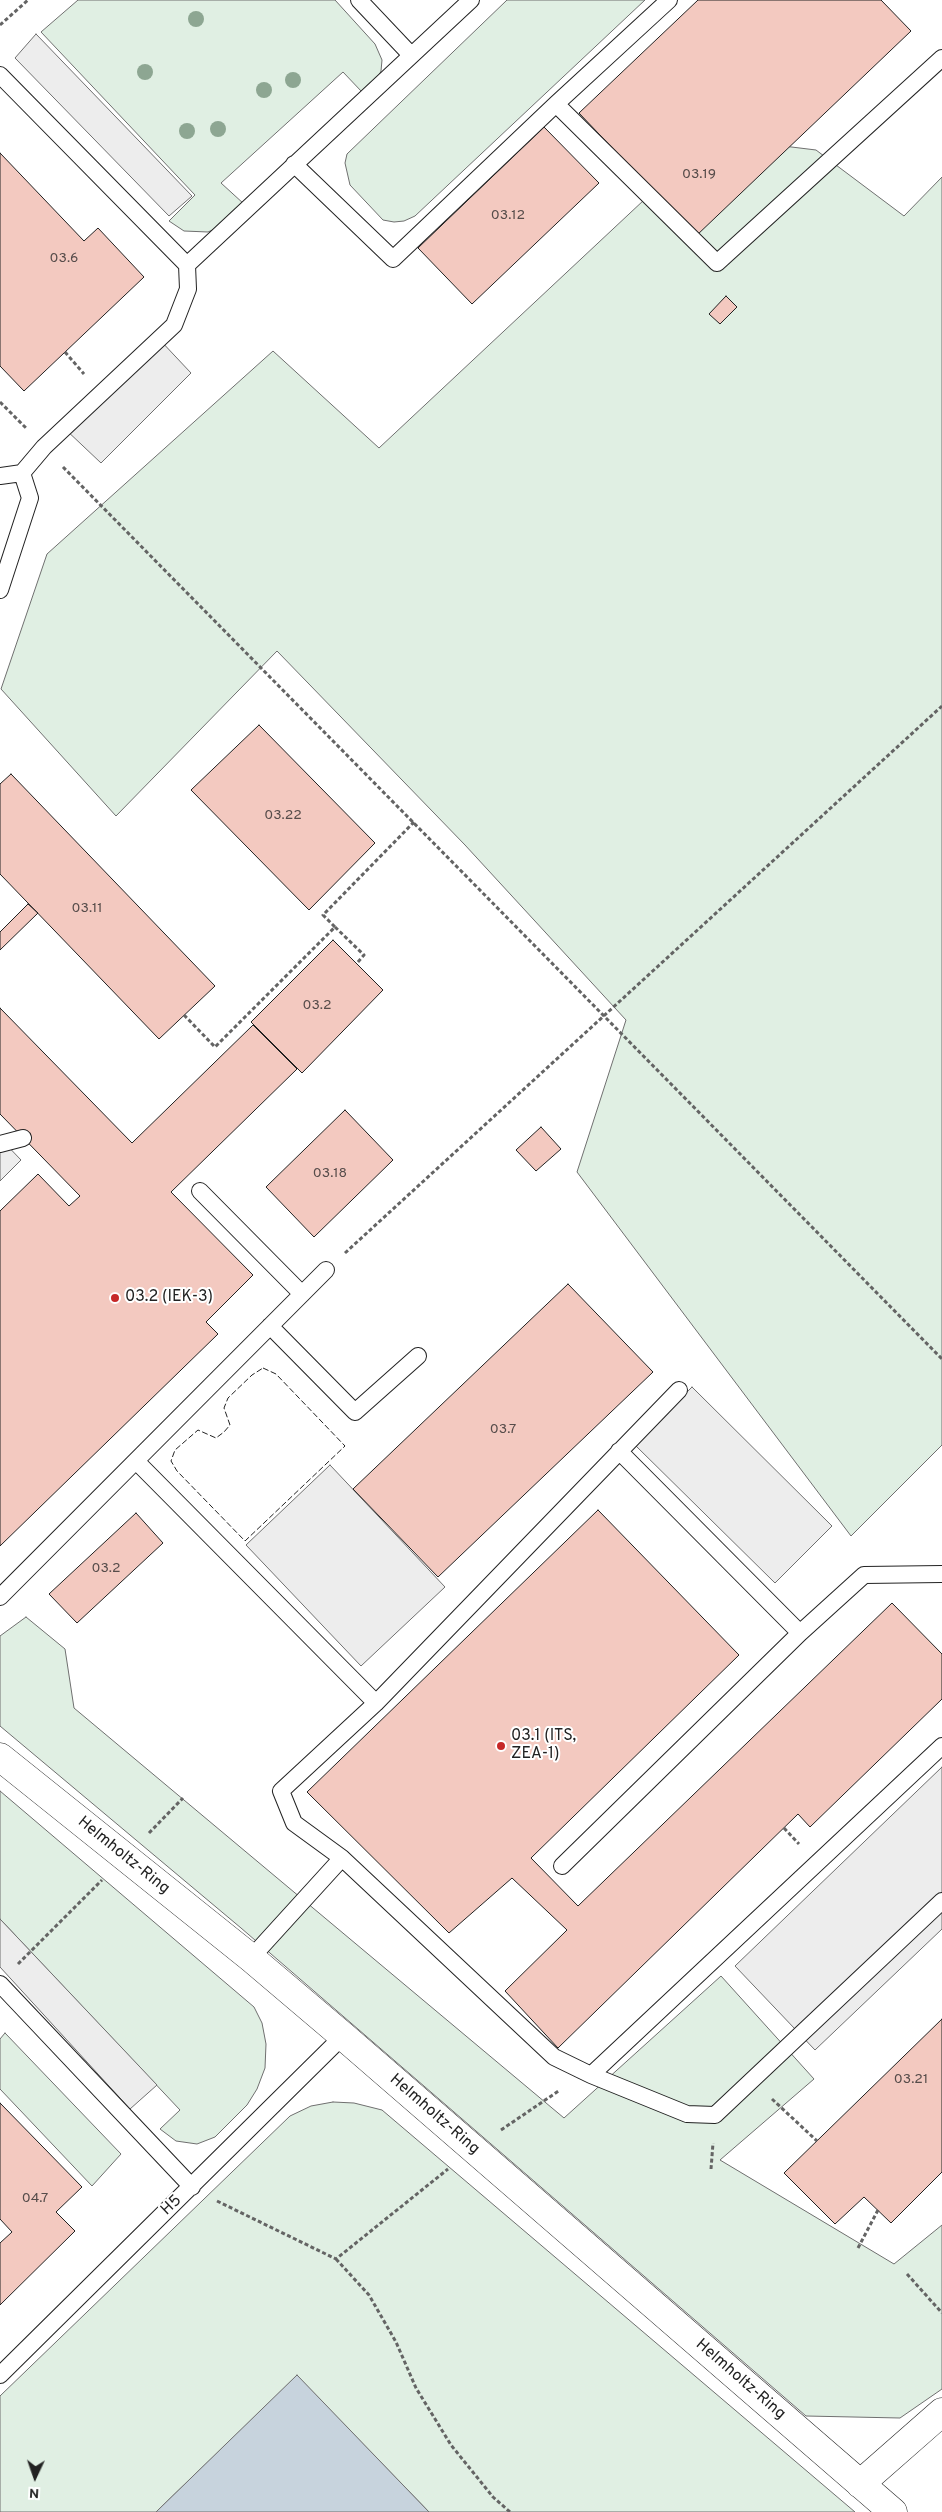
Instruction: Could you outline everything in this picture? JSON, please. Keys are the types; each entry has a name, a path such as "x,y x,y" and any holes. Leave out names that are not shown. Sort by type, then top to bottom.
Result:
{"street":[{"name":"Helmholtz-Ring","path":"0,1756 251,1958 893,2512"},
{"path":"860,2484 942,2412"}],"lane":[{"path":"359,0 411,55"},
{"path":"187,265 471,0"},
{"path":"294,164 394,259 556,104 669,0"},
{"path":"556,104 717,263 942,58"},
{"path":"0,75 187,265 188,289 174,325 44,447 22,473 0,476"},
{"path":"0,590 30,498 22,473"},
{"path":"0,1144 23,1138"},
{"path":"200,1191 302,1294"},
{"path":"0,1597 326,1270"},
{"path":"270,1326 355,1412 418,1356"},
{"path":"679,1390 376,1703 281,1791 294,1823 342,1858 554,2057 587,2074 687,2114 715,2115 942,1901"},
{"path":"619,1451 800,1633"},
{"path":"136,1461 376,1703"},
{"path":"562,1866 800,1633 864,1574 942,1574"},
{"path":"587,2074 942,1746"},
{"path":"251,1958 342,1858"},
{"path":"0,1984 192,2187"},
{"name":"H5","path":"0,2375 343,2036"}],"path":[{"path":"0,25 28,0"},
{"path":"0,402 942,1359"},
{"path":"326,1270 942,706"},
{"path":"357,963 364,955 323,915 414,822"},
{"path":"184,1015 215,1047 335,927"},
{"path":"14,1968 183,1798"},
{"path":"336,2259 472,2149 587,2074"},
{"path":"752,2080 817,2142"},
{"path":"192,2187 336,2259 369,2295 396,2342 416,2388 451,2445 493,2497 510,2512"},
{"path":"858,2248 878,2210"},
{"path":"907,2274 942,2313"}],"green space":[{"path":"78,0 335,0 375,44 382,60 381,71 378,78 362,92 343,72 221,183 244,204 219,227 208,232 184,231 169,221 195,195 41,32"},
{"path":"507,0 645,0 415,216 404,221 383,220 350,185 345,163 347,154"},
{"path":"767,144 816,150 904,216 942,177 942,1445 851,1536 577,1172 626,1020 465,845 277,651 116,816 1,689 47,554 273,351 379,448 660,185"},
{"path":"26,1617 65,1649 74,1708 564,2118 721,1976 814,2079 720,2160 894,2264 942,2225 942,2389 900,2418 806,2416 241,1928 0,1726 0,1636"},
{"path":"0,1791 254,2007 262,2023 266,2044 265,2068 257,2089 247,2105 215,2137 197,2144 176,2141 160,2129 180,2110 0,1919"},
{"path":"5,2033 121,2154 92,2186 0,2089 0,2039"},
{"path":"333,2102 354,2103 382,2110 855,2512 429,2512 297,2376 156,2512 0,2512 0,2396 290,2116 311,2106"}],"shaded area":[{"path":"36,34 192,196 169,216 15,58"},
{"path":"159,339 191,373 101,463 64,428"},
{"path":"0,1138 21,1160 0,1181"},
{"path":"692,1387 832,1526 775,1583 635,1445"},
{"path":"330,1465 445,1587 361,1666 246,1545"},
{"path":"942,1767 942,1929 815,2050 735,1966"},
{"path":"0,1919 157,2085 130,2109 0,1967"},
{"path":"297,2375 429,2512 156,2512"}],"building":[{"path":"698,0 881,0 911,31 696,236 579,113"},
{"path":"544,127 599,183 472,304 418,248"},
{"path":"0,153 84,241 98,228 144,277 24,391 0,366"},
{"path":"726,296 737,307 720,324 709,314"},
{"path":"259,725 375,843 309,910 191,790"},
{"path":"11,774 215,986 159,1039 0,874 0,784"},
{"path":"28,904 38,913 0,950 0,932"},
{"path":"333,940 383,990 302,1073 251,1022"},
{"name":"03.2 (IEK-3)","path":"0,1008 132,1143 253,1025 297,1069 171,1192 253,1275 206,1322 218,1334 0,1546 0,1211 38,1174 69,1206 80,1196 0,1114"},
{"path":"345,1110 393,1160 314,1237 266,1187"},
{"path":"541,1127 561,1149 536,1171 516,1150"},
{"path":"568,1284 653,1372 438,1577 353,1489"},
{"name":"03.1 (ITS, ZEA-1)","path":"598,1510 739,1655 531,1858 578,1906 892,1603 942,1654 942,1699 810,1827 798,1814 558,2048 505,1991 567,1930 512,1878 449,1933 307,1792"},
{"path":"136,1513 163,1543 77,1623 49,1594"},
{"path":"942,2019 942,2172 891,2223 864,2197 835,2224 784,2173"},
{"path":"0,2103 82,2187 56,2212 75,2231 0,2305 0,2243 12,2232 0,2219"}],"fence":[{"path":"263,1368 276,1374 345,1446 245,1541 177,1471 171,1461 175,1450 198,1430 216,1438 224,1432 230,1425 224,1408 228,1398 252,1375 263,1368"}],"place":[{"name":"03.2 (IEK-3)","path":"115,1298"},
{"name":"03.1 (ITS, ZEA-1)","path":"501,1746"}]}
